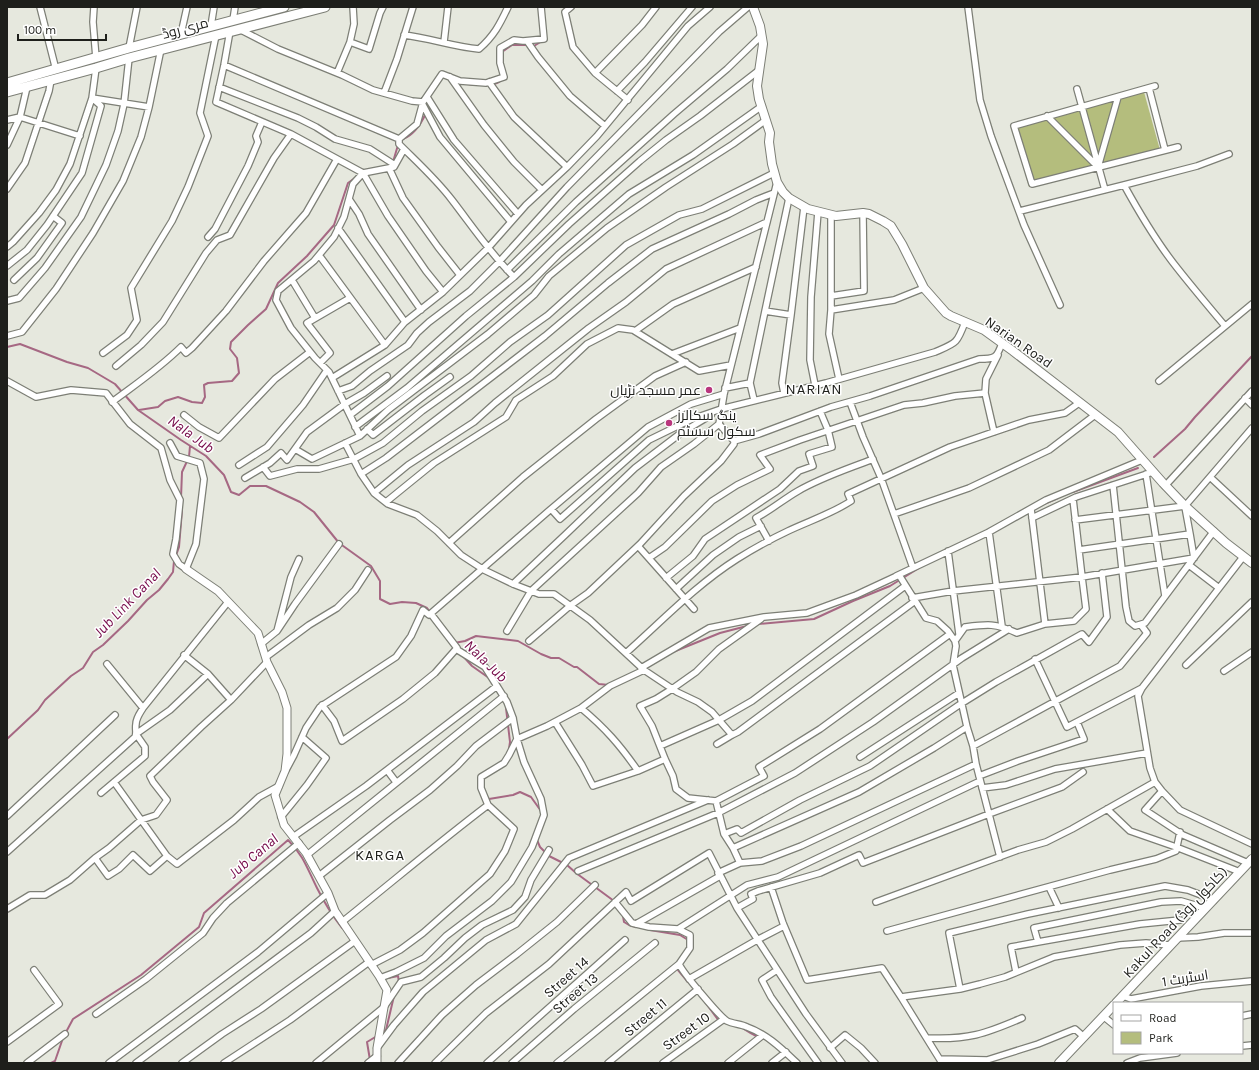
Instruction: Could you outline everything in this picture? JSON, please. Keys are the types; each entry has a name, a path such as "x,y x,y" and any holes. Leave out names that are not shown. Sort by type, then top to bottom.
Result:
{"main road":[{"name":"مری روڈ","path":"7,92 96,68 129,53 182,34 266,9 284,7"},
{"name":"مری روڈ","path":"7,83 96,58 161,49 325,7"},
{"name":"Narian Road","path":"753,7 760,26 763,44 757,86 770,133 769,142 772,164 777,182 790,198 804,207 818,212 836,216 863,213 869,214 891,226 902,244 924,288 946,313 984,330 1118,432 1142,460 1149,473 1243,557 1252,563"},
{"name":"Kakul Road (کاکول روڈ)","path":"1117,1002 1250,861"},
{"path":"1059,1063 1113,1006"}],"street":[{"path":"7,189 25,163 49,91 55,79 56,69 40,7"},
{"path":"94,7 93,22 96,58"},
{"path":"7,301 19,298 45,268 81,217 106,165 118,131 124,104 129,53 137,7"},
{"path":"182,34 187,7"},
{"path":"211,26 214,7"},
{"path":"233,20 235,7"},
{"path":"337,73 350,42 354,24 353,7"},
{"path":"350,42 369,49 383,7"},
{"path":"384,93 397,59 413,7"},
{"path":"444,42 448,7"},
{"path":"404,35 444,42 464,48 480,49 490,39 500,24 508,7"},
{"path":"399,139 417,124 423,104 442,74 460,81 486,83 504,77 500,63 500,48 514,40 527,41 544,39 541,7"},
{"path":"571,7 565,12 573,47 595,73 628,100"},
{"path":"595,73 642,25 656,7"},
{"path":"618,92 692,7"},
{"path":"332,378 385,345 405,322 444,292 488,248 518,214 567,167 628,100 688,26 710,7"},
{"path":"338,391 352,386 408,344 429,322 470,291 499,262 567,188 719,32 748,7"},
{"path":"968,7 980,100 991,136 1024,225 1060,305"},
{"path":"444,292 426,271 388,216 363,173 291,134 216,102 224,65 234,30 337,73 373,90 423,104 440,138 511,222"},
{"path":"103,353 127,335 137,320 131,288 172,221 188,187 208,136 200,113 216,35"},
{"path":"507,270 576,202 674,114 727,69 761,36"},
{"path":"527,41 570,96 605,126"},
{"path":"7,336 22,332 56,289 93,234 123,181 141,137 161,49"},
{"path":"224,65 399,139"},
{"path":"7,247 39,212 56,190 70,164 92,98 96,68"},
{"path":"350,415 388,386 466,316 514,277 569,224 640,161 758,71"},
{"path":"450,77 484,125 514,162 542,190"},
{"path":"489,82 514,117 567,167"},
{"path":"1156,86 1014,126 1032,184 1178,146"},
{"path":"7,145 20,116 27,87"},
{"path":"219,87 298,118 335,139 370,150 392,167 403,198 438,248 460,275"},
{"path":"1149,88 1165,150"},
{"path":"1077,89 1105,190"},
{"path":"427,97 454,140 518,214"},
{"path":"1098,167 1118,97"},
{"path":"92,98 149,107"},
{"path":"7,266 27,250 54,216 82,173 101,106 92,98"},
{"path":"355,427 418,379 532,281 560,254 629,194 693,155 762,106"},
{"path":"7,120 20,116 80,136"},
{"path":"1047,116 1098,167"},
{"path":"295,449 312,459 360,436 388,410 488,334 534,295 549,276 607,228 666,187 733,144 766,120"},
{"path":"208,237 215,229 248,166 258,142 256,136 262,122"},
{"path":"116,366 141,345 163,322 206,253 217,240 230,235 274,158 291,134"},
{"path":"399,139 399,144 433,177 499,262 514,277"},
{"path":"360,436 332,378 327,370 291,328 276,300 278,292 314,261 334,237 344,217 353,184 363,173 392,167 404,149"},
{"path":"1020,211 1196,166 1229,154"},
{"path":"112,402 146,378 181,347 186,353 192,348 226,311 264,261 306,213 337,159"},
{"path":"263,467 270,476 297,469 319,469 354,459 383,443 422,411 471,376 510,342 548,315 626,245 679,216 702,209 774,172"},
{"path":"507,631 531,591 638,493 661,467 719,424 725,388 777,182"},
{"path":"1124,185 1159,243 1178,269 1225,326"},
{"path":"361,474 386,458 545,336 608,283 652,249 756,200 774,194"},
{"path":"754,400 750,383 790,198"},
{"path":"349,199 368,234 421,310"},
{"path":"784,393 782,383 804,207"},
{"path":"815,385 810,360 811,297 818,212"},
{"path":"831,296 864,291 863,213"},
{"path":"831,215 831,310 829,334 839,379"},
{"path":"14,280 37,258 62,223 54,216"},
{"path":"374,493 408,465 474,422 495,403 589,328 626,302 666,269 767,222"},
{"path":"338,228 405,322"},
{"path":"319,255 385,345"},
{"path":"635,332 673,304 756,267"},
{"path":"292,280 315,318"},
{"path":"831,310 894,300 924,288"},
{"path":"320,363 330,352 307,323 350,298"},
{"path":"1159,381 1252,304"},
{"path":"765,311 791,315"},
{"path":"551,509 560,519 649,440 692,419 721,409 839,379 935,352 951,345 959,339 965,322"},
{"path":"386,502 434,463 506,417 516,400 553,376 587,344 618,328 635,332 699,370 731,365"},
{"path":"672,354 740,328"},
{"path":"994,432 985,393 986,379 998,355 1002,343"},
{"path":"184,415 199,427 219,438 275,379 310,352"},
{"path":"734,440 759,434 820,411 979,359 991,359 998,355"},
{"path":"449,543 523,477 596,419 655,376 686,362"},
{"path":"239,465 267,447 303,405 327,370"},
{"path":"245,478 263,467 281,453 286,460 307,432 387,376"},
{"path":"367,429 373,435 450,377"},
{"path":"7,381 36,396 71,390 106,393 130,424 161,448 170,480 180,500 173,554 178,564 218,592 258,633 267,660 282,692 287,708 287,754 285,771"},
{"path":"725,388 750,383"},
{"path":"1165,486 1252,391"},
{"path":"649,558 665,547 712,501 737,485 770,469 760,455 828,430 904,405 923,403 955,396 985,393"},
{"path":"431,614 551,509 648,427 691,404 724,394"},
{"path":"1245,398 1252,405"},
{"path":"850,402 881,478 913,568"},
{"path":"626,653 685,599 732,562 786,532 840,508 851,501 848,494 950,448 1029,420 1065,412 1079,403"},
{"path":"513,584 635,468 681,433 721,409"},
{"path":"666,578 693,556 705,539 780,489 799,471 813,466 809,454 832,447 828,430 820,411"},
{"path":"894,514 969,488 1049,450 1095,415"},
{"path":"719,424 734,440"},
{"path":"1075,520 1185,506 1252,428"},
{"path":"529,641 571,605 588,593 638,546 684,496 721,461 734,444 734,440"},
{"path":"170,442 177,456 200,463 204,479 196,544 186,569"},
{"path":"345,443 361,474 374,493 386,502 417,515 437,531 461,555 482,569 513,584 539,594 554,594 571,605 590,620 643,669 672,689 698,702 712,712 732,735"},
{"path":"769,541 756,518 797,492 816,482 873,459"},
{"path":"224,1063 290,1020 370,963 400,950 457,904 490,874 505,851 514,829 488,805 482,788 481,777 504,763 517,739 555,722 581,708 610,686 643,669 709,628 764,617 807,614 856,595 989,532 1046,500 1142,460"},
{"path":"1032,518 1072,499 1149,473 1151,510 1157,539 1165,596"},
{"path":"1210,477 1252,516"},
{"path":"1113,485 1129,621 1135,626 1145,623 1214,531"},
{"path":"955,641 965,627 989,624 1002,626 1017,633 1045,624 1074,621 1086,609 1072,499"},
{"path":"1185,506 1194,558"},
{"path":"1031,509 1045,624"},
{"path":"676,589 713,555 739,537 761,526"},
{"path":"989,532 1002,626"},
{"path":"1079,550 1190,534"},
{"path":"261,644 277,631 339,544"},
{"path":"638,546 694,609"},
{"path":"948,551 959,634"},
{"path":"1243,557 1142,688 1138,696 1147,753 1155,782 1180,810 1252,844"},
{"path":"717,744 738,732 792,693 913,600 954,592 1082,577 1194,558"},
{"path":"277,631 291,577 299,559"},
{"path":"1189,564 1219,588"},
{"path":"7,909 30,895 45,894 70,880 95,858 110,848 141,820 156,815 167,800 150,776 231,700 267,660 309,625 337,608 355,590 368,570"},
{"path":"724,834 737,829 741,833 800,800 870,766 961,703 1035,659 1082,634 1089,642 1107,617 1102,573"},
{"path":"896,576 898,575 926,618 937,621 955,641 956,646 953,665 961,703 1000,857"},
{"path":"660,746 719,720 752,701 905,586"},
{"path":"101,793 145,756 145,748 136,734 136,724 143,708 228,602"},
{"path":"1186,665 1252,602"},
{"path":"368,1063 377,1060 377,1048 387,990 335,911 328,893 308,855 284,825 274,795 306,728 322,705 396,657 411,636 423,610 429,615 431,614 456,649 485,667 508,702 524,762 541,799 544,816 532,847 511,882 492,901 446,936 424,958 380,978"},
{"path":"764,617 719,649 696,672 656,699 640,706 652,726 673,776 676,789 688,798 716,801 764,776 759,767 820,729 950,634"},
{"path":"973,746 1120,666 1148,633 1140,625"},
{"path":"578,871 718,813 795,773 873,722 953,665 1009,629"},
{"path":"322,705 334,721 342,741 403,699 435,673 456,649"},
{"path":"1224,671 1252,652"},
{"path":"184,655 208,674 231,700"},
{"path":"1035,659 1067,727 1142,688"},
{"path":"107,664 143,708"},
{"path":"7,852 128,745 136,734 170,710 208,674"},
{"path":"294,837 387,770 497,686"},
{"path":"860,757 959,693"},
{"path":"308,855 396,782 504,696"},
{"path":"581,708 599,723 622,748 638,771"},
{"path":"7,816 115,715"},
{"path":"319,876 430,790 457,766 476,746 513,718"},
{"path":"555,722 593,786 638,771 665,759"},
{"path":"678,929 747,885 785,874 1018,761 1084,739 1077,722"},
{"path":"733,848 860,792 967,727"},
{"path":"281,817 307,785 326,758 302,737"},
{"path":"982,788 1006,785 1055,769 1147,753"},
{"path":"636,924 740,863 762,861 801,846 976,764"},
{"path":"387,770 396,782"},
{"path":"737,908 753,899 751,894 771,886 820,872 859,855 863,863 989,814 1062,788 1082,772"},
{"path":"114,782 167,856 177,864 234,820 259,797 279,786"},
{"path":"876,902 1046,842 1107,810 1155,782"},
{"path":"1162,791 1145,810 1180,832 1250,861"},
{"path":"377,1048 422,992 486,940 516,924 569,858 709,800"},
{"path":"716,801 724,834 740,863"},
{"path":"342,922 437,844 488,805"},
{"path":"1107,810 1130,831 1240,872"},
{"path":"887,931 1110,870 1156,859 1176,851 1180,832"},
{"path":"96,1014 146,979 203,933 213,918 227,903 299,843"},
{"path":"316,1063 384,1007 401,982 421,977 444,958 464,938 482,925 513,910 524,897 531,880 549,850"},
{"path":"435,1063 486,1013 549,964 626,892 631,901 708,853 737,908 757,940 806,1014 842,1063"},
{"path":"95,858 108,876 119,869 133,855 150,871 167,856"},
{"path":"398,1063 442,1015 476,985 557,922 595,885"},
{"path":"771,886 784,926 807,980 882,968 941,1061 987,1060 1038,1044 1075,1030 1084,1037"},
{"path":"960,989 949,933 1058,908 1165,886 1188,890 1214,900"},
{"path":"1049,887 1058,908"},
{"path":"109,1063 258,952 328,893"},
{"path":"1038,942 1034,928 1153,903 1181,901 1205,908"},
{"path":"557,1063 679,964 690,948 690,935 678,929 649,927 632,923 615,902"},
{"path":"136,1063 311,934 335,911"},
{"path":"1016,972 1011,947 1140,924 1180,920"},
{"path":"689,979 784,926"},
{"path":"1177,938 1198,937 1224,933 1252,933"},
{"name":"Street 14","path":"487,1063 625,940"},
{"path":"182,1063 222,1034 261,1010 355,941"},
{"name":"Street 13","path":"512,1063 574,1009 655,943"},
{"path":"901,997 960,989 1005,977 1054,957 1120,944 1146,943 1170,945"},
{"path":"679,964 689,979 725,1020 748,1027 763,1035 786,1052 797,1063"},
{"path":"7,1042 58,1004 34,970"},
{"path":"777,970 762,980 772,997 818,1063"},
{"name":"اسٹریٹ 1","path":"1123,996 1131,999 1201,986 1252,981"},
{"name":"Street 11","path":"608,1063 698,989"},
{"path":"1103,1016 1113,1024"},
{"path":"927,1038 951,1039 979,1035 1022,1018"},
{"name":"Street 10","path":"663,1063 724,1019"},
{"path":"28,1063 65,1034"},
{"path":"728,1063 763,1035"},
{"path":"830,1048 845,1035 861,1048 875,1063"},
{"path":"772,1063 786,1052"},
{"path":"1127,1063 1140,1058 1170,1054"}],"green space":[{"path":"1144,92 1160,150 1029,187 1012,128"}],"waterway":[{"name":"Nala Jub","path":"532,46 542,41"},
{"name":"Nala Jub","path":"502,52 512,45 527,45"},
{"name":"Nala Jub","path":"492,85 502,79"},
{"name":"Nala Jub","path":"463,83 474,85"},
{"name":"Nala Jub","path":"403,139 416,129 426,113"},
{"name":"Nala Jub","path":"393,162 398,145"},
{"name":"Nala Jub","path":"139,410 158,407 165,401 178,397 192,402 202,403 205,397 204,385 208,383 232,381 239,373 237,358 230,349 231,342 266,309 278,283 307,256 334,225 348,183 355,178"},
{"name":"Nala Jub","path":"7,347 20,344 67,362 88,368 115,384 138,410 206,456 224,475 231,492 239,495 250,486 266,486 300,502 314,512 339,543 371,566 380,581 380,599 390,604 402,602 416,603 427,608 431,613"},
{"path":"1154,457 1185,429 1252,356"},
{"name":"Jub Link Canal","path":"181,498 182,472 189,457 190,446"},
{"path":"1073,492 1138,468"},
{"path":"1044,504 1058,498"},
{"name":"Jub Link Canal","path":"7,739 38,710 45,700 71,676 83,668 93,652 103,645 128,621 168,579 173,572 174,561 179,547 182,510"},
{"path":"758,624 814,619 890,586 919,568"},
{"path":"673,652 720,633 747,626"},
{"path":"454,643 465,641 476,636 518,641 541,654 551,658 559,658 574,667 577,667 599,684 609,685"},
{"name":"Nala Jub","path":"462,655 472,666 489,678"},
{"name":"Nala Jub","path":"506,708 510,742 509,749"},
{"name":"Nala Jub","path":"486,796 489,799 513,795 520,792 531,797 541,811"},
{"name":"Nala Jub","path":"543,823 537,840 540,847 549,856 567,865 614,901"},
{"name":"Jub Canal","path":"65,1034 73,1019 141,975 199,927 204,913 288,840 302,857 322,898 342,928"},
{"name":"Nala Jub","path":"623,916 624,922 636,927"},
{"name":"Nala Jub","path":"650,930 680,935 688,940"},
{"name":"Nala Jub","path":"680,966 678,970 688,982"},
{"name":"Jub Canal","path":"388,978 398,976 399,982"},
{"name":"Jub Canal","path":"382,1032 386,1030 394,996"},
{"name":"Nala Jub","path":"705,1002 719,1021"},
{"name":"Nala Jub","path":"741,1027 756,1036 766,1039"},
{"name":"Jub Canal","path":"370,1060 367,1042 377,1036"},
{"name":"Jub Canal","path":"51,1063 55,1061 63,1038"}],"place":[{"name":"عمر مسجد نڑیاں","path":"709,390"},
{"name":"ینگ سکالرز سکول سسٹم","path":"669,423"}],"district":[{"name":"NARIAN","path":"814,389"},
{"name":"KARGA","path":"380,855"}]}
